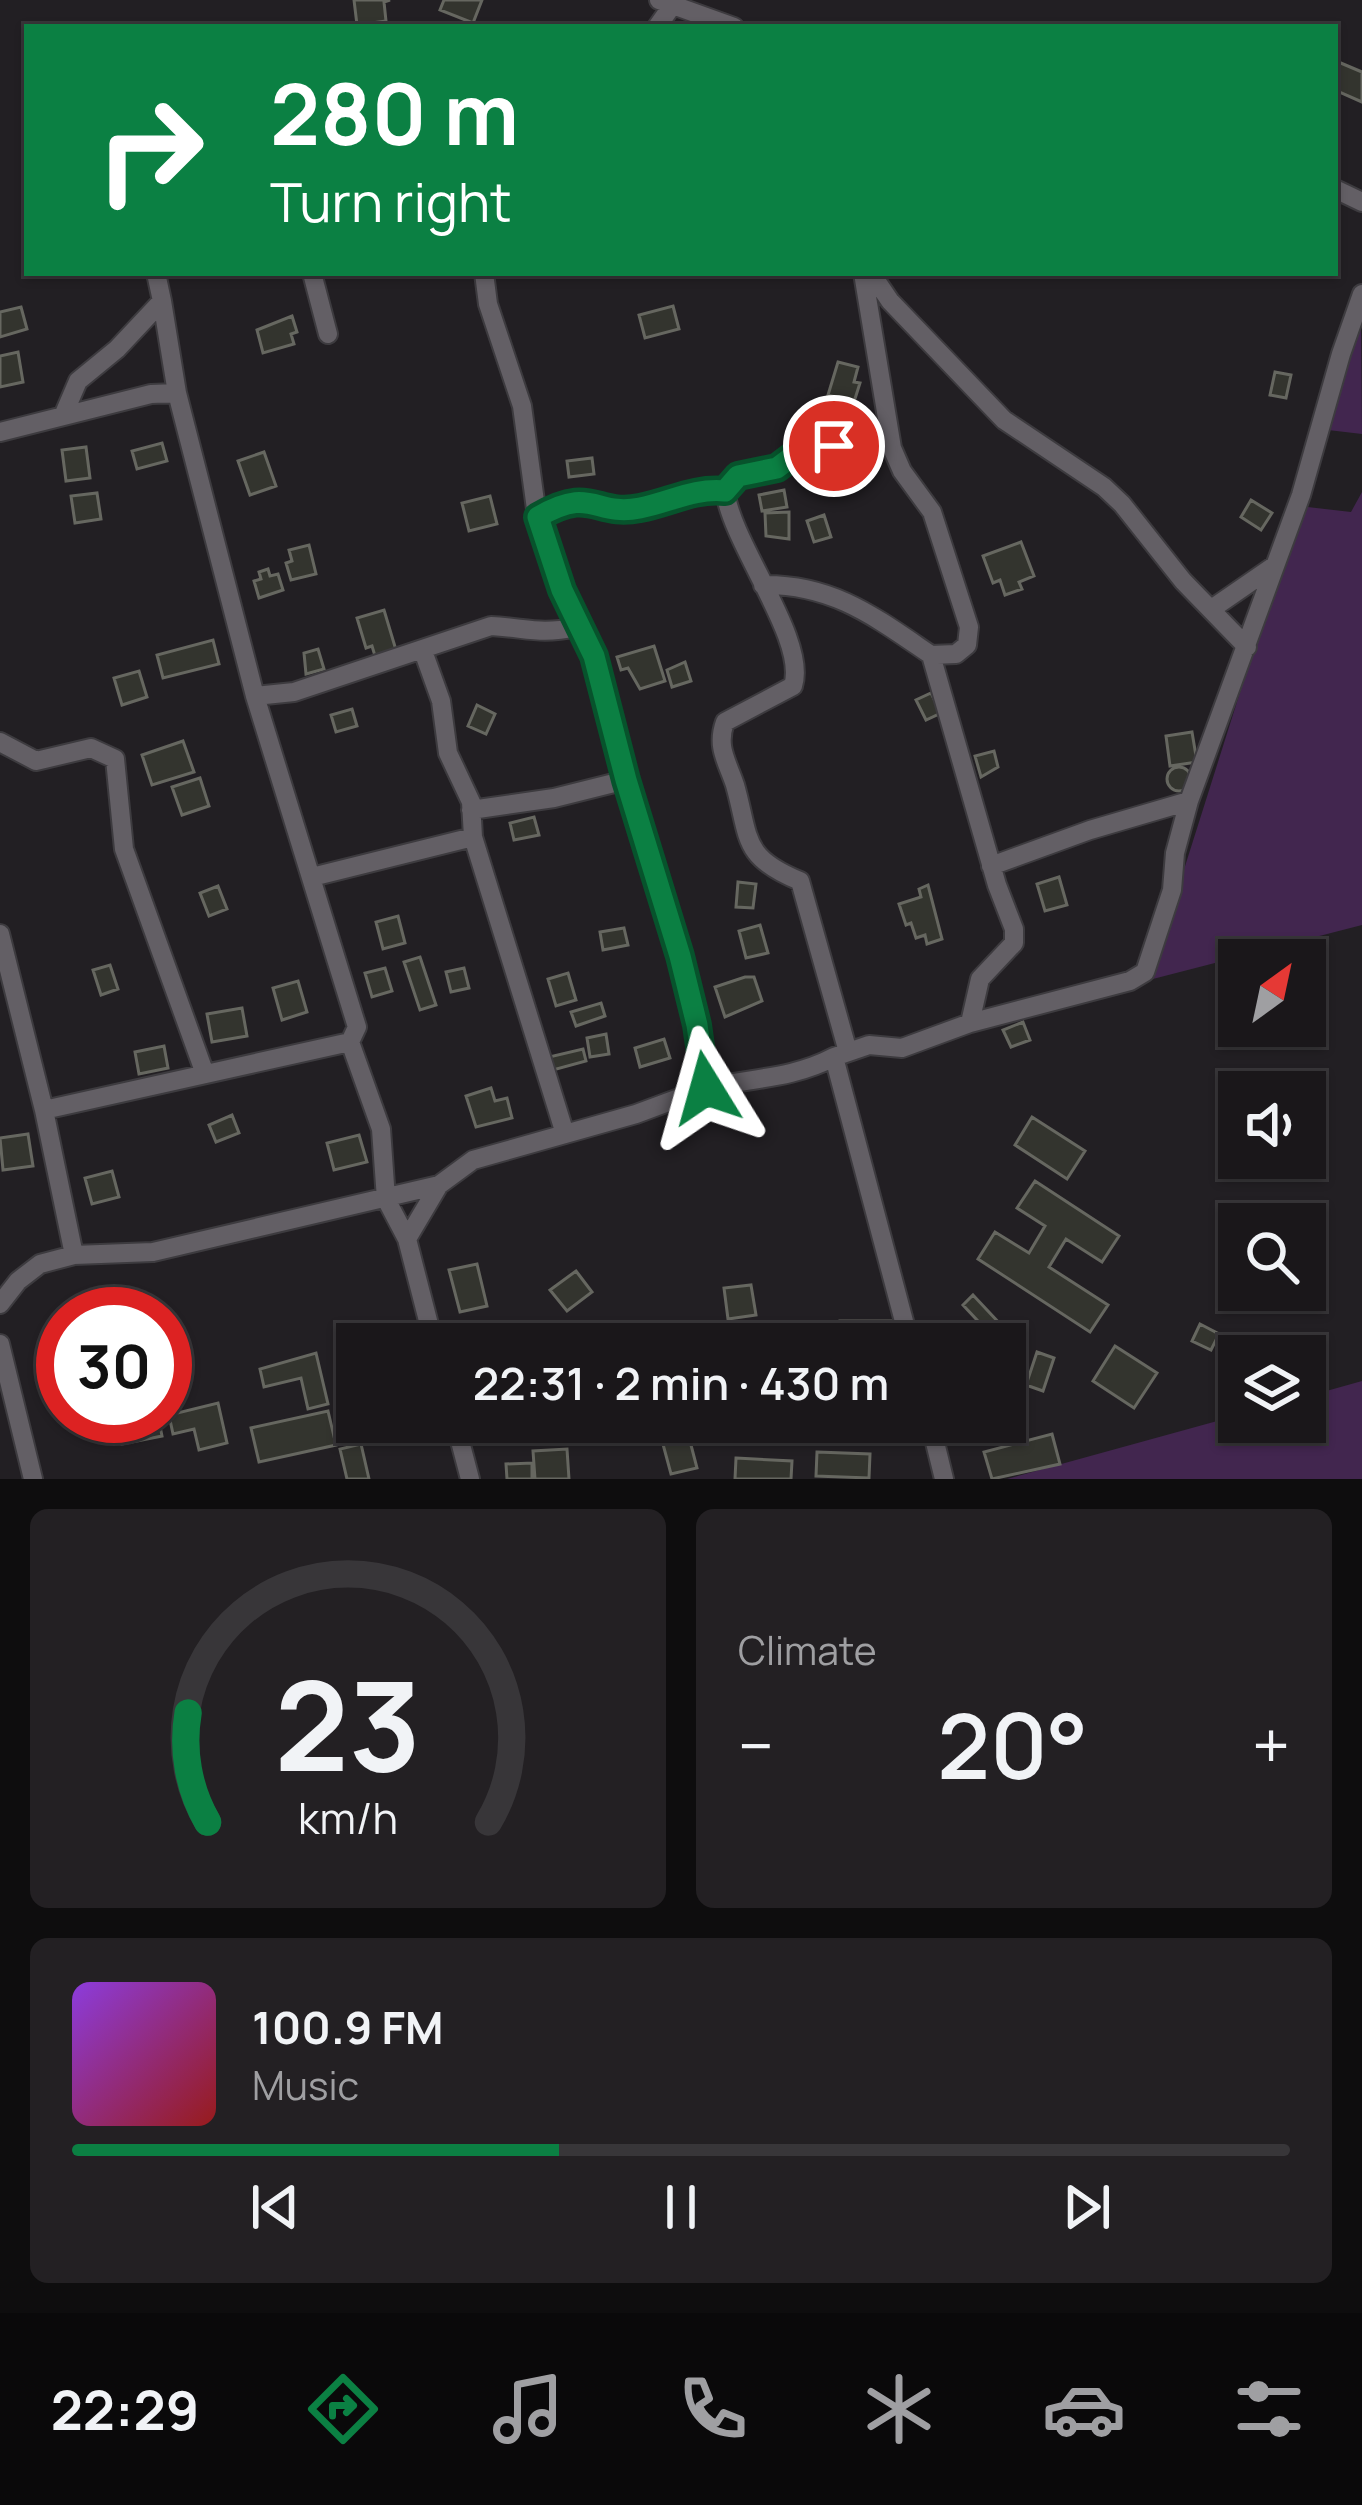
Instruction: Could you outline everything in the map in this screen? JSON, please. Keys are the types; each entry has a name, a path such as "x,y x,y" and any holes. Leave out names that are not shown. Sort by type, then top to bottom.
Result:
{"street":[{"path":"670,2 726,24"},
{"path":"157,276 177,393 255,696 356,1027 350,1042 381,1129 386,1199 407,1239 429,1323"},
{"path":"313,276 328,334"},
{"path":"484,276 488,304 521,406 538,517 577,627 594,656 680,956 706,1088"},
{"path":"763,585 839,596 931,655 956,654 967,645 969,627 932,512 902,471 887,428 867,276"},
{"path":"869,276 1004,420 1122,504 1183,581 1247,646"},
{"path":"0,1304 40,1264 74,1255 153,1252 439,1185 473,1160 636,1114 706,1088 806,1072 869,1045 902,1048 970,1023 1130,981 1145,972 1172,890 1175,853 1189,801 1301,495 1362,294"},
{"path":"63,416 77,381 117,349 161,301"},
{"path":"0,432 151,394 177,393"},
{"path":"887,428 834,446 802,449 777,468 738,476 725,491 728,513 773,602 798,672 793,686 725,722 720,736 748,841 771,870 800,881 905,1323"},
{"path":"538,517 578,499 622,510 703,489 725,491"},
{"path":"1213,608 1274,566"},
{"path":"255,696 294,692 491,626 541,634 577,627"},
{"path":"423,651 441,700 448,753 471,810 473,837 565,1134"},
{"path":"931,655 1014,929 1014,944 980,979 970,1023"},
{"path":"0,742 36,761 91,748 115,759 124,849 205,1074"},
{"path":"471,810 554,798 626,780"},
{"path":"992,866 1189,801"},
{"path":"312,878 473,837"},
{"path":"0,934 74,1255"},
{"path":"44,1110 350,1042"},
{"path":"407,1239 439,1185"},
{"path":"0,1344 33,1479"},
{"path":"460,1443 470,1479"},
{"path":"935,1443 944,1479"}],"shaded area":[{"path":"1361,322 1362,434 1328,430"},
{"path":"1362,492 1362,925 1308,939 1218,939 1218,962 1149,980 1299,506 1351,512"},
{"path":"1362,1381 1362,1479 1007,1479 1218,1421 1218,1443 1326,1443 1326,1391"}],"building":[{"path":"354,0 390,0 384,2 386,21 357,24"},
{"path":"444,0 482,0 473,23 440,10"},
{"path":"1338,62 1362,72 1362,102 1338,91"},
{"path":"673,306 679,329 645,338 639,315"},
{"path":"21,307 27,329 0,337 0,312"},
{"path":"292,316 297,332 291,334 294,344 263,353 257,330"},
{"path":"18,352 23,382 0,387 0,356"},
{"path":"838,362 858,367 854,382 860,383 854,402 828,395"},
{"path":"1275,372 1291,375 1286,398 1270,395"},
{"path":"162,443 167,461 137,469 132,451"},
{"path":"86,447 90,478 66,481 62,450"},
{"path":"822,451 823,473 812,479 804,477 799,456"},
{"path":"264,452 276,486 250,495 238,461"},
{"path":"592,458 594,474 569,477 567,461"},
{"path":"784,490 787,507 762,511 759,495"},
{"path":"97,493 101,519 75,523 71,496"},
{"path":"490,496 497,524 469,531 462,503"},
{"path":"1251,500 1272,513 1261,530 1241,517"},
{"path":"789,512 789,539 766,536 765,513"},
{"path":"824,515 831,537 814,542 807,521"},
{"path":"1021,542 1034,576 1019,582 1022,589 1005,595 1000,580 993,583 983,556"},
{"path":"309,545 316,574 291,580 286,563 292,561 289,550"},
{"path":"268,569 270,576 278,574 283,590 259,598 254,581"},
{"path":"384,610 396,650 375,656 372,646 366,648 357,618"},
{"path":"213,640 219,664 163,678 157,655"},
{"path":"654,646 665,681 640,689 628,668 621,670 617,657"},
{"path":"318,649 324,669 306,674 304,653"},
{"path":"685,662 691,681 672,687 667,670"},
{"path":"139,671 147,697 122,705 114,678"},
{"path":"931,693 941,713 926,720 916,700"},
{"path":"477,705 495,714 486,734 468,726"},
{"path":"352,709 357,726 336,732 331,715"},
{"path":"1192,732 1197,762 1170,766 1166,736"},
{"path":"183,741 194,772 152,785 142,755"},
{"path":"994,751 998,767 981,777 975,756"},
{"path":"1174,767 1184,767 1191,779 1184,791 1174,791 1167,784 1167,774"},
{"path":"200,778 209,806 182,815 172,787"},
{"path":"534,817 539,835 514,840 510,823"},
{"path":"1059,877 1067,905 1045,911 1037,884"},
{"path":"738,882 756,884 753,908 736,907"},
{"path":"928,885 942,939 927,944 925,935 916,938 911,923 906,925 899,904 921,897 919,889"},
{"path":"218,886 227,909 209,916 200,893"},
{"path":"398,916 405,943 383,949 376,922"},
{"path":"760,925 768,953 746,958 739,931"},
{"path":"624,928 628,945 603,950 600,932"},
{"path":"420,957 436,1005 420,1010 404,962"},
{"path":"110,965 118,989 101,995 93,970"},
{"path":"385,968 392,991 372,997 365,973"},
{"path":"464,968 469,988 451,992 446,972"},
{"path":"568,973 576,1000 556,1006 548,979"},
{"path":"754,977 762,1001 725,1017 715,987"},
{"path":"298,981 307,1012 282,1020 273,988"},
{"path":"601,1003 605,1016 576,1026 571,1012"},
{"path":"242,1008 247,1036 212,1042 207,1014"},
{"path":"1023,1022 1030,1040 1011,1047 1003,1030"},
{"path":"606,1034 609,1054 590,1057 587,1038"},
{"path":"664,1039 670,1058 640,1067 635,1048"},
{"path":"164,1046 168,1068 139,1074 135,1052"},
{"path":"583,1049 586,1061 553,1070 549,1057"},
{"path":"491,1088 495,1101 507,1098 512,1118 476,1127 466,1096"},
{"path":"232,1115 239,1133 216,1142 209,1125"},
{"path":"1032,1117 1085,1151 1067,1179 1015,1145"},
{"path":"28,1134 33,1166 3,1170 0,1138"},
{"path":"359,1135 367,1162 334,1170 327,1143"},
{"path":"112,1171 119,1197 92,1204 85,1178"},
{"path":"1035,1181 1119,1236 1102,1262 1066,1239 1049,1267 1108,1305 1090,1332 978,1259 995,1232 1029,1253 1045,1226 1017,1208"},
{"path":"477,1264 487,1306 460,1312 449,1270"},
{"path":"576,1271 592,1292 567,1311 550,1290"},
{"path":"751,1285 756,1315 728,1319 724,1288"},
{"path":"973,1295 999,1323 980,1323 963,1305"},
{"path":"840,1321 891,1321 891,1323"},
{"path":"1200,1324 1219,1334 1211,1350 1192,1341"},
{"path":"1115,1346 1157,1373 1134,1408 1093,1381"},
{"path":"1037,1352 1054,1358 1043,1391 1026,1385"},
{"path":"316,1353 328,1404 308,1409 301,1378 264,1387 260,1369"},
{"path":"218,1403 227,1443 199,1450 192,1409"},
{"path":"328,1411 336,1445 259,1462 251,1428"},
{"path":"1052,1434 1060,1464 992,1479 984,1452"},
{"path":"663,1443 690,1443 697,1468 671,1474"},
{"path":"361,1444 369,1479 347,1479 340,1449"},
{"path":"567,1449 569,1479 535,1479 533,1451"},
{"path":"817,1452 870,1454 869,1478 816,1476"},
{"path":"736,1458 792,1461 791,1479 735,1479"},
{"path":"532,1463 532,1479 507,1479 506,1464"}],"route":[{"path":"706,1088 680,956 594,656 562,590 538,517 578,499 622,510 703,489 725,491 738,476 777,468 802,449 834,446"}]}
